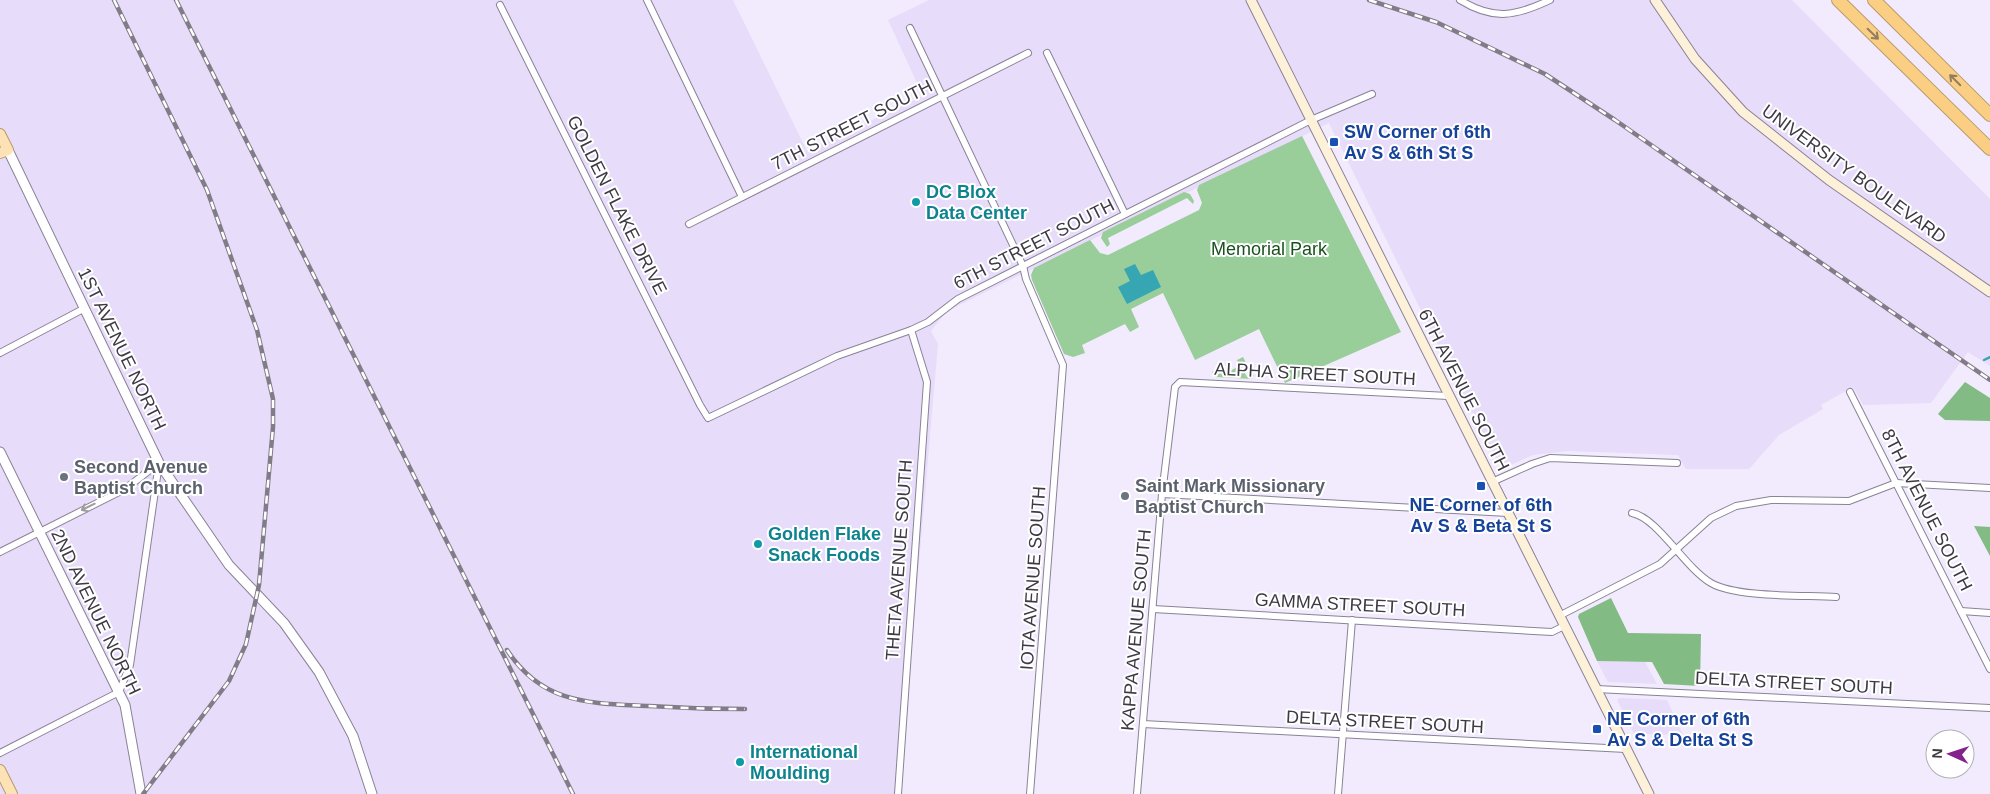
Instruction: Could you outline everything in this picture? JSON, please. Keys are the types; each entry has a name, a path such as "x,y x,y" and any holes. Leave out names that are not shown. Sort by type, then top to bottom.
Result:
{"highway":[{"path":"1838,0 1990,149"},
{"path":"1874,0 1990,115"}],"main road":[{"name":"6TH AVENUE SOUTH","path":"1251,0 1649,794"},
{"name":"UNIVERSITY BOULEVARD","path":"1655,0 1695,59 1743,112 1828,180 1990,292"},
{"name":"1ST AVENUE NORTH","path":"0,134 4,152"},
{"path":"0,770 12,794"}],"street":[{"path":"648,0 742,197"},
{"path":"1460,0 1469,6 1496,15 1523,13 1550,0"},
{"name":"GOLDEN FLAKE DRIVE","path":"500,5 708,418"},
{"path":"910,28 1023,266"},
{"name":"7TH STREET SOUTH","path":"689,224 1028,53"},
{"path":"1047,53 1126,214"},
{"name":"6TH STREET SOUTH","path":"708,418 837,356 911,330 928,322 958,299 1311,120 1372,94"},
{"name":"1ST AVENUE NORTH","path":"4,152 85,308 158,463 229,565 284,623 319,672 353,736 372,794"},
{"name":"IOTA AVENUE SOUTH","path":"1023,266 1026,279 1063,365 1030,794"},
{"path":"0,352 85,308"},
{"name":"THETA AVENUE SOUTH","path":"898,794 927,382 911,330"},
{"name":"ALPHA STREET SOUTH","path":"1180,382 1448,396"},
{"name":"KAPPA AVENUE SOUTH","path":"1137,794 1162,494 1175,387 1180,382"},
{"name":"8TH AVENUE SOUTH","path":"1850,392 1990,669"},
{"name":"2ND AVENUE NORTH","path":"0,452 125,705 141,794"},
{"path":"1492,482 1550,458 1677,463"},
{"path":"0,552 126,489 158,463"},
{"path":"0,753 119,692 130,665 158,463"},
{"path":"1559,616 1650,570 1676,551 1711,518 1736,506 1772,500 1849,501 1896,483 1990,488"},
{"path":"1162,494 1508,513"},
{"path":"1632,513 1647,518 1697,572 1721,588 1755,593 1836,597"},
{"name":"GAMMA STREET SOUTH","path":"1153,609 1552,632 1564,626"},
{"path":"1961,611 1990,613"},
{"path":"1338,794 1352,620"},
{"name":"DELTA STREET SOUTH","path":"1596,689 1990,708"},
{"name":"DELTA STREET SOUTH","path":"1143,724 1343,736 1626,749"}],"shaded area":[{"path":"0,0 733,0 807,151 923,96 888,20 929,0 1792,0 1990,199 1990,366 1968,352 1931,403 1863,405 1853,387 1821,405 1823,409 1779,435 1749,469 1686,469 1678,455 1568,451 1533,455 1502,469 1461,392 1329,123 947,311 931,331 938,344 899,794 0,794"},
{"path":"1597,661 1645,662 1657,684 1608,682"},
{"path":"1620,698 1667,700 1683,735 1634,734 1617,700"}],"green space":[{"name":"Memorial Park","path":"1302,136 1401,332 1285,383 1259,329 1195,360 1163,293 1131,309 1139,327 1130,332 1125,324 1082,345 1085,353 1073,357 1064,354 1032,280 1031,275 1034,268 1090,240 1100,253 1108,255 1199,210 1202,203 1197,190 1199,185"},
{"path":"1184,192 1190,194 1194,201 1193,204 1187,198 1108,238 1110,244 1107,247 1101,238 1103,232"},
{"path":"1243,357 1246,363 1241,366 1247,377 1254,375 1252,379 1215,377 1212,372 1219,369 1223,375 1239,366 1237,360"},
{"path":"1965,382 1990,398 1990,421 1945,420 1938,414"},
{"path":"1974,526 1990,527 1990,556"},
{"path":"1611,598 1628,633 1701,634 1700,686 1664,684 1652,662 1597,661 1578,617 1579,614"}],"water":[{"path":"1135,264 1141,275 1153,270 1161,287 1127,304 1118,287 1130,281 1124,269"}],"waterway":[{"path":"1984,360 1990,357"}],"railway":[{"path":"114,0 207,190 257,330 273,399 273,427 259,585 246,644 229,681 143,794"},
{"path":"176,0 573,794"},
{"path":"1369,0 1436,22 1545,74 1615,120 1990,380"},
{"path":"507,650 521,668 536,682 569,698 607,704 745,709"}],"place":[{"name":"SW Corner of 6th Av S & 6th St S","path":"1334,142"},
{"name":"DC Blox Data Center","path":"916,202"},
{"name":"Second Avenue Baptist Church","path":"64,477"},
{"name":"NE Corner of 6th Av S & Beta St S","path":"1481,486"},
{"name":"Saint Mark Missionary Baptist Church","path":"1125,496"},
{"name":"Golden Flake Snack Foods","path":"758,544"},
{"name":"NE Corner of 6th Av S & Delta St S","path":"1597,729"},
{"name":"International Moulding","path":"740,762"}]}
